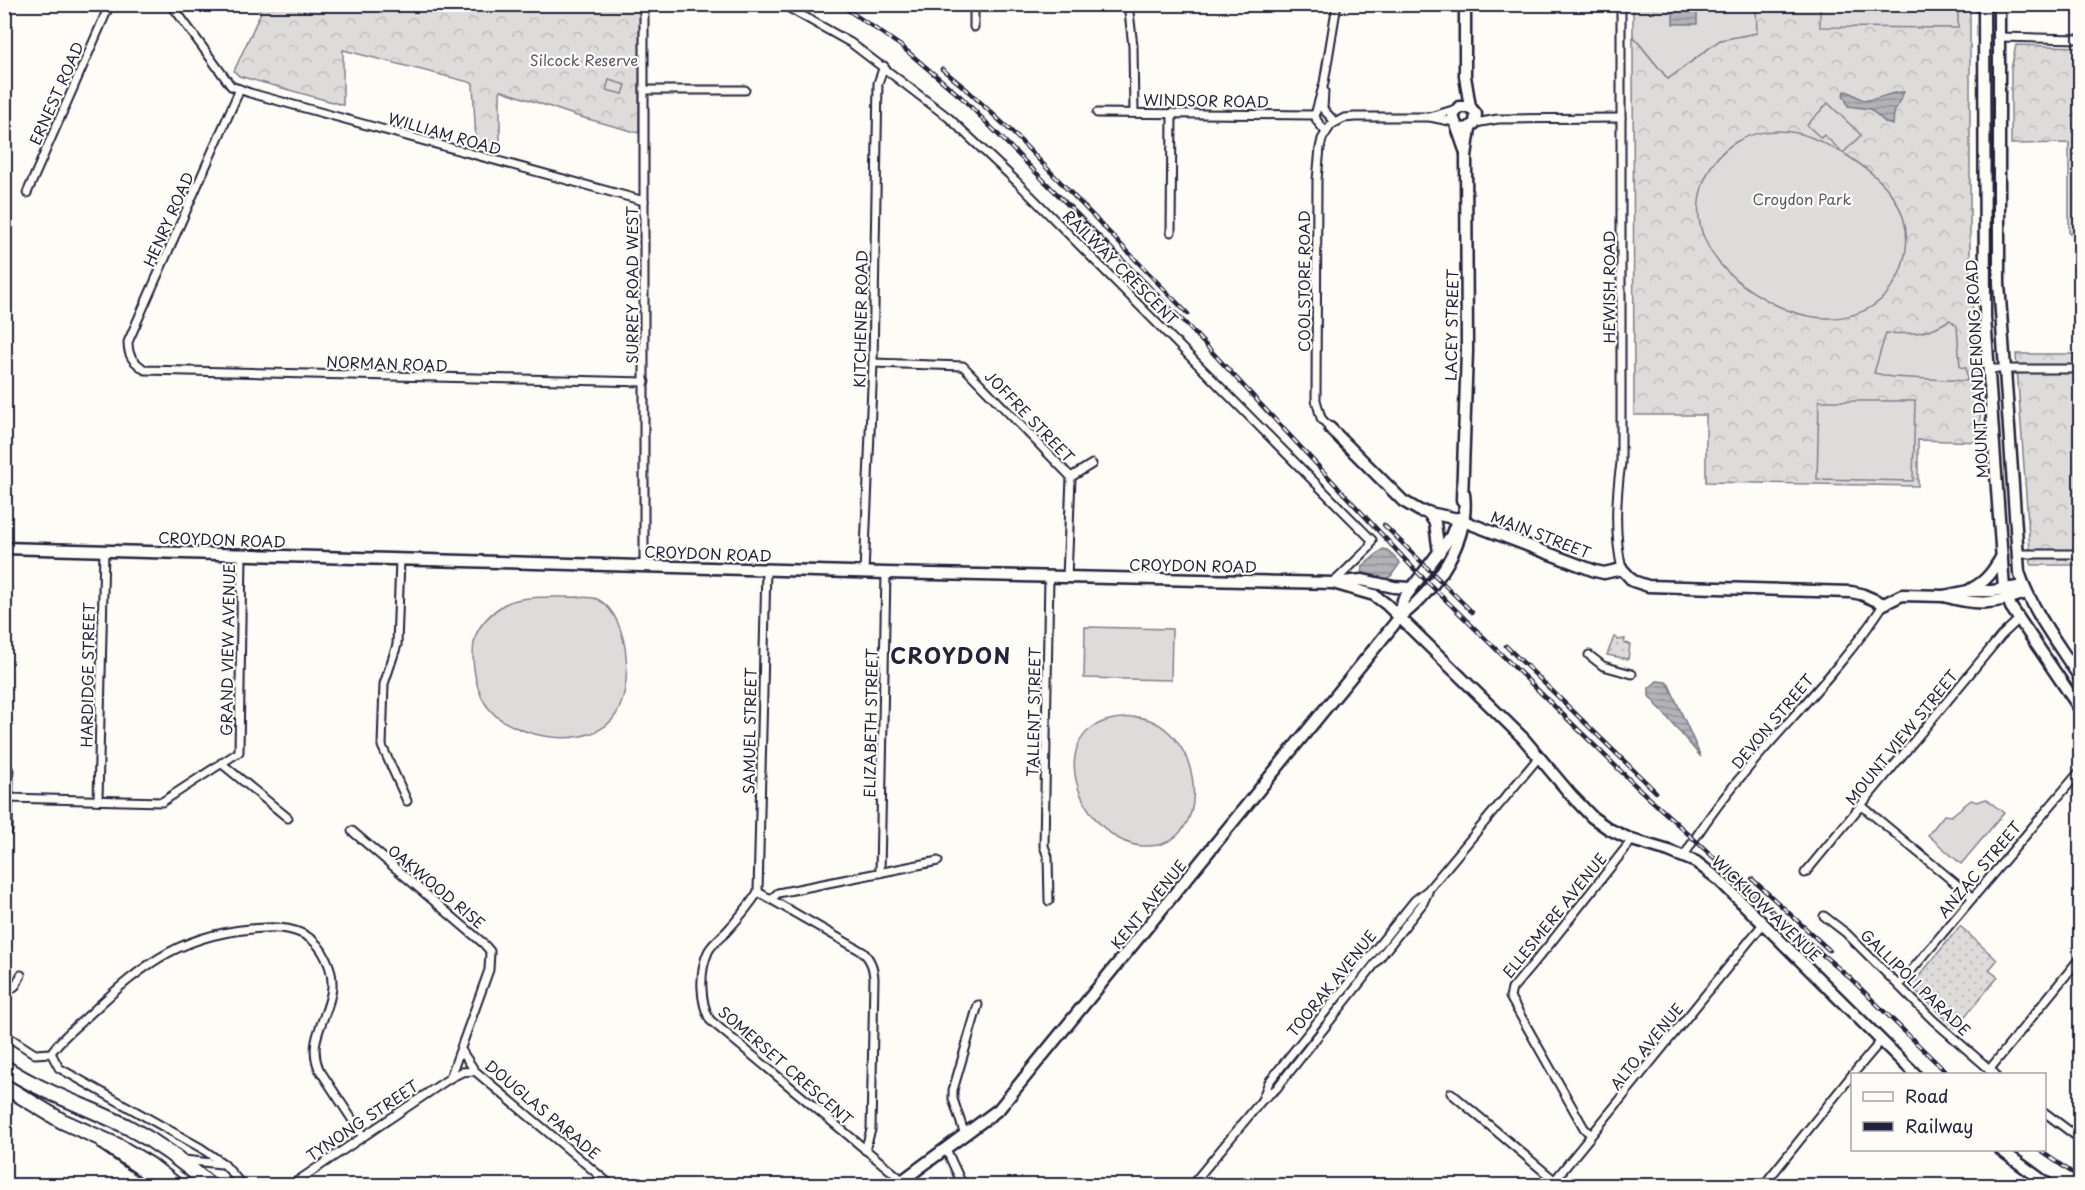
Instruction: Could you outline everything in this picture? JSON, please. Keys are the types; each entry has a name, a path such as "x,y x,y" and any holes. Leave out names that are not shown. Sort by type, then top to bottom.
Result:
{"highway":[{"path":"4,1067 61,1098 127,1127 179,1159 211,1185"},
{"path":"4,1086 62,1121 118,1146 177,1185"}],"main road":[{"path":"1465,4 1465,108"},
{"name":"MOUNT DANDENONG ROAD","path":"1984,4 1984,275 1988,369 2006,594 2019,619 2080,709"},
{"name":"MOUNT DANDENONG ROAD","path":"2000,4 2000,283 2019,572 2025,589 2080,678"},
{"path":"1984,38 2000,37"},
{"path":"1465,108 1476,117 1473,125 1464,129 1456,125 1453,116 1465,108"},
{"name":"LACEY STREET","path":"1456,125 1466,156"},
{"name":"LACEY STREET","path":"1460,520 1466,509 1464,494 1467,351 1466,156 1473,125"},
{"name":"MAIN STREET","path":"1330,428 1403,501 1414,509 1460,520 1595,571 1604,573 1622,569"},
{"path":"1428,512 1435,523 1439,553"},
{"name":"KENT AVENUE","path":"1400,617 1403,600 1439,553 1460,520"},
{"name":"KENT AVENUE","path":"899,1183 965,1135 1004,1103 1400,617 1416,603 1444,570 1460,534 1460,520"},
{"name":"CROYDON ROAD","path":"4,548 864,573 1333,583 1374,595 1400,617"},
{"path":"1622,569 1633,582 1647,586 1851,592 1884,604 1902,595 1944,596 1968,591 1980,585 1988,577 2002,556"},
{"path":"1333,583 1362,580 1394,587 1412,588"},
{"path":"1968,591 2006,594 2025,589"},
{"path":"1944,596 1965,602 1998,602 2006,594"},
{"name":"WICKLOW AVENUE","path":"1400,617 1523,738 1592,817 1609,829 1632,840 1684,856 1700,864 1718,879 1914,1073"},
{"path":"84,1131 145,1173 158,1185"},
{"path":"2004,1151 2050,1185"}],"street":[{"name":"ERNEST ROAD","path":"27,193 110,4"},
{"path":"171,4 223,77 231,86 240,89"},
{"name":"SURREY ROAD WEST","path":"644,566 645,4"},
{"name":"RAILWAY CRESCENT","path":"782,4 851,43 950,118 1016,181 1372,540 1369,548 1333,583"},
{"path":"974,4 974,27"},
{"path":"1128,4 1133,46 1134,113"},
{"path":"1337,4 1324,82 1315,115 1325,132 1344,118 1430,117 1465,108 1498,119"},
{"name":"HEWISH ROAD","path":"1621,4 1621,463 1617,506 1618,553 1622,569"},
{"path":"2000,37 2080,39"},
{"name":"KITCHENER ROAD","path":"864,573 873,363 878,83 884,66"},
{"path":"1324,82 1323,110 1335,123"},
{"name":"WILLIAM ROAD","path":"240,89 644,201"},
{"name":"HENRY ROAD","path":"132,361 128,351 128,342 240,89"},
{"path":"645,90 745,90"},
{"name":"WINDSOR ROAD","path":"1097,113 1315,115"},
{"path":"1171,232 1172,113"},
{"path":"1430,117 1456,125"},
{"path":"1473,125 1498,119 1621,118"},
{"name":"COOLSTORE ROAD","path":"1325,132 1320,148 1317,180 1316,400 1321,418 1330,428"},
{"name":"NORMAN ROAD","path":"132,361 144,370 645,382"},
{"name":"JOFFRE STREET","path":"873,363 963,366 1071,477 1067,578"},
{"path":"1988,369 2080,369"},
{"path":"1071,477 1092,464"},
{"name":"HARDIDGE STREET","path":"98,800 104,551"},
{"path":"2017,554 2080,554"},
{"name":"GRAND VIEW AVENUE","path":"8,798 162,802 239,752 242,555"},
{"path":"400,559 397,645 384,684 382,746 407,801"},
{"name":"SAMUEL STREET","path":"758,892 765,570"},
{"name":"ELIZABETH STREET","path":"880,873 886,573"},
{"name":"TALLENT STREET","path":"1049,577 1044,846 1048,857 1049,901"},
{"name":"DEVON STREET","path":"1684,856 1694,837 1727,795 1884,604"},
{"name":"MOUNT VIEW STREET","path":"1805,873 2001,636 2019,619"},
{"path":"1589,655 1603,666 1632,674"},
{"name":"TOORAK AVENUE","path":"1191,1185 1262,1100 1276,1089 1423,903 1428,890 1539,757"},
{"path":"4,759 9,771 8,831"},
{"path":"221,763 288,818"},
{"name":"ANZAC STREET","path":"1899,985 2080,771"},
{"path":"1862,806 1972,897"},
{"name":"OAKWOOD RISE","path":"352,831 490,951 489,970 461,1050"},
{"name":"ELLESMERE AVENUE","path":"1590,1134 1584,1128 1510,997 1512,989 1632,840"},
{"path":"771,899 778,893 938,861"},
{"path":"758,892 863,952 873,967 871,1130 865,1150"},
{"name":"SOMERSET CRESCENT","path":"758,892 747,908 708,951 703,986 705,1011 710,1020 865,1150 899,1183"},
{"name":"GALLIPOLI PARADE","path":"1824,916 1846,933 1933,1020 1992,1072"},
{"name":"ALTO AVENUE","path":"1552,1183 1763,924"},
{"path":"4,1034 35,1054 51,1053 122,984 149,963 172,950 228,932 273,928 292,929 308,936 321,950 328,964 332,978 332,993 329,1007 317,1034 314,1047 315,1059 319,1069 363,1136"},
{"path":"1992,1072 2080,958"},
{"path":"4,996 16,985 21,975"},
{"path":"965,1135 953,1099 953,1090 978,1005"},
{"path":"1855,1073 1881,1041"},
{"path":"450,1078 461,1050"},
{"name":"DOUGLAS PARADE","path":"461,1050 475,1071 612,1185"},
{"path":"51,1053 59,1068 201,1148 224,1164 243,1185"},
{"name":"TYNONG STREET","path":"290,1185 450,1078 462,1072 475,1071"},
{"path":"1763,1185 1851,1077"},
{"path":"1451,1093 1552,1183"},
{"path":"2046,1114 2080,1139"},
{"path":"946,1149 963,1185"},
{"path":"179,1159 224,1164"}],"green space":[{"name":"Silcock Reserve","path":"255,5 640,5 639,133 577,116 500,90 500,149 476,144 473,83 343,50 343,105 239,76 234,71 261,12"},
{"path":"1633,5 1756,5 1757,33 1720,40 1668,79 1633,36"},
{"name":"Croydon Park","path":"1747,5 1970,5 1970,273 1982,442 1918,440 1918,486 1706,482 1706,415 1634,415 1633,36 1668,79 1720,40 1757,33"},
{"path":"1820,5 1958,5 1958,28 1820,27"},
{"path":"2016,45 2080,47 2080,233 2069,233 2069,143 2011,144 2011,69"},
{"path":"609,80 626,85 623,94 606,90"},
{"path":"1828,103 1861,135 1843,153 1824,135 1821,138 1807,125"},
{"path":"1782,131 1803,134 1843,153 1878,179 1894,198 1905,225 1907,240 1905,255 1898,277 1887,294 1872,306 1855,314 1836,318 1796,313 1755,293 1735,279 1718,262 1701,228 1699,200 1702,186 1715,161 1725,151 1743,138 1758,133"},
{"path":"1950,320 1957,326 1960,367 1966,368 1967,381 1892,377 1874,373 1886,333 1919,332"},
{"path":"2016,354 2080,354 2080,565 2031,565"},
{"path":"2077,383 2080,383 2080,450 2076,450"},
{"path":"1819,401 1915,401 1913,481 1817,479"},
{"path":"532,598 597,599 610,609 623,639 626,657 624,693 612,720 598,731 561,738 530,733 496,716 481,695 475,676 473,656 475,638 487,618 505,604 513,601"},
{"path":"1085,627 1172,629 1171,680 1084,678"},
{"path":"1614,637 1617,640 1625,639 1624,643 1630,644 1628,659 1607,655"},
{"path":"1137,717 1160,725 1177,741 1188,762 1193,786 1192,809 1183,829 1167,842 1143,846 1124,842 1107,831 1093,816 1082,797 1076,778 1075,758 1080,741 1093,727 1109,720"},
{"path":"1986,799 2004,813 1961,864 1928,835 1944,815 1951,816 1971,800 1977,802"},
{"path":"1960,926 1997,960 1989,970 1998,977 1955,1028 1911,986"}],"shaded area":[{"path":"1673,5 1697,5 1697,24 1673,24"},
{"path":"1845,91 1866,100 1904,92 1894,113 1893,125 1886,123 1870,109 1848,106 1843,94"},
{"path":"1383,549 1400,563 1391,576 1386,579 1362,572 1363,566"},
{"path":"1657,681 1666,682 1669,685 1701,757 1649,696 1649,688"}],"railway":[{"path":"839,4 901,46 961,97 1185,323 1413,568 1636,786 1783,921 1850,978 1947,1073"},
{"path":"942,69 1012,132 1188,314"},
{"path":"1384,525 1472,612"},
{"path":"1506,646 1656,792"},
{"path":"1752,879 1829,950"},
{"path":"2040,1151 2080,1178"}],"district":[{"name":"CROYDON","path":"951,655"}]}
